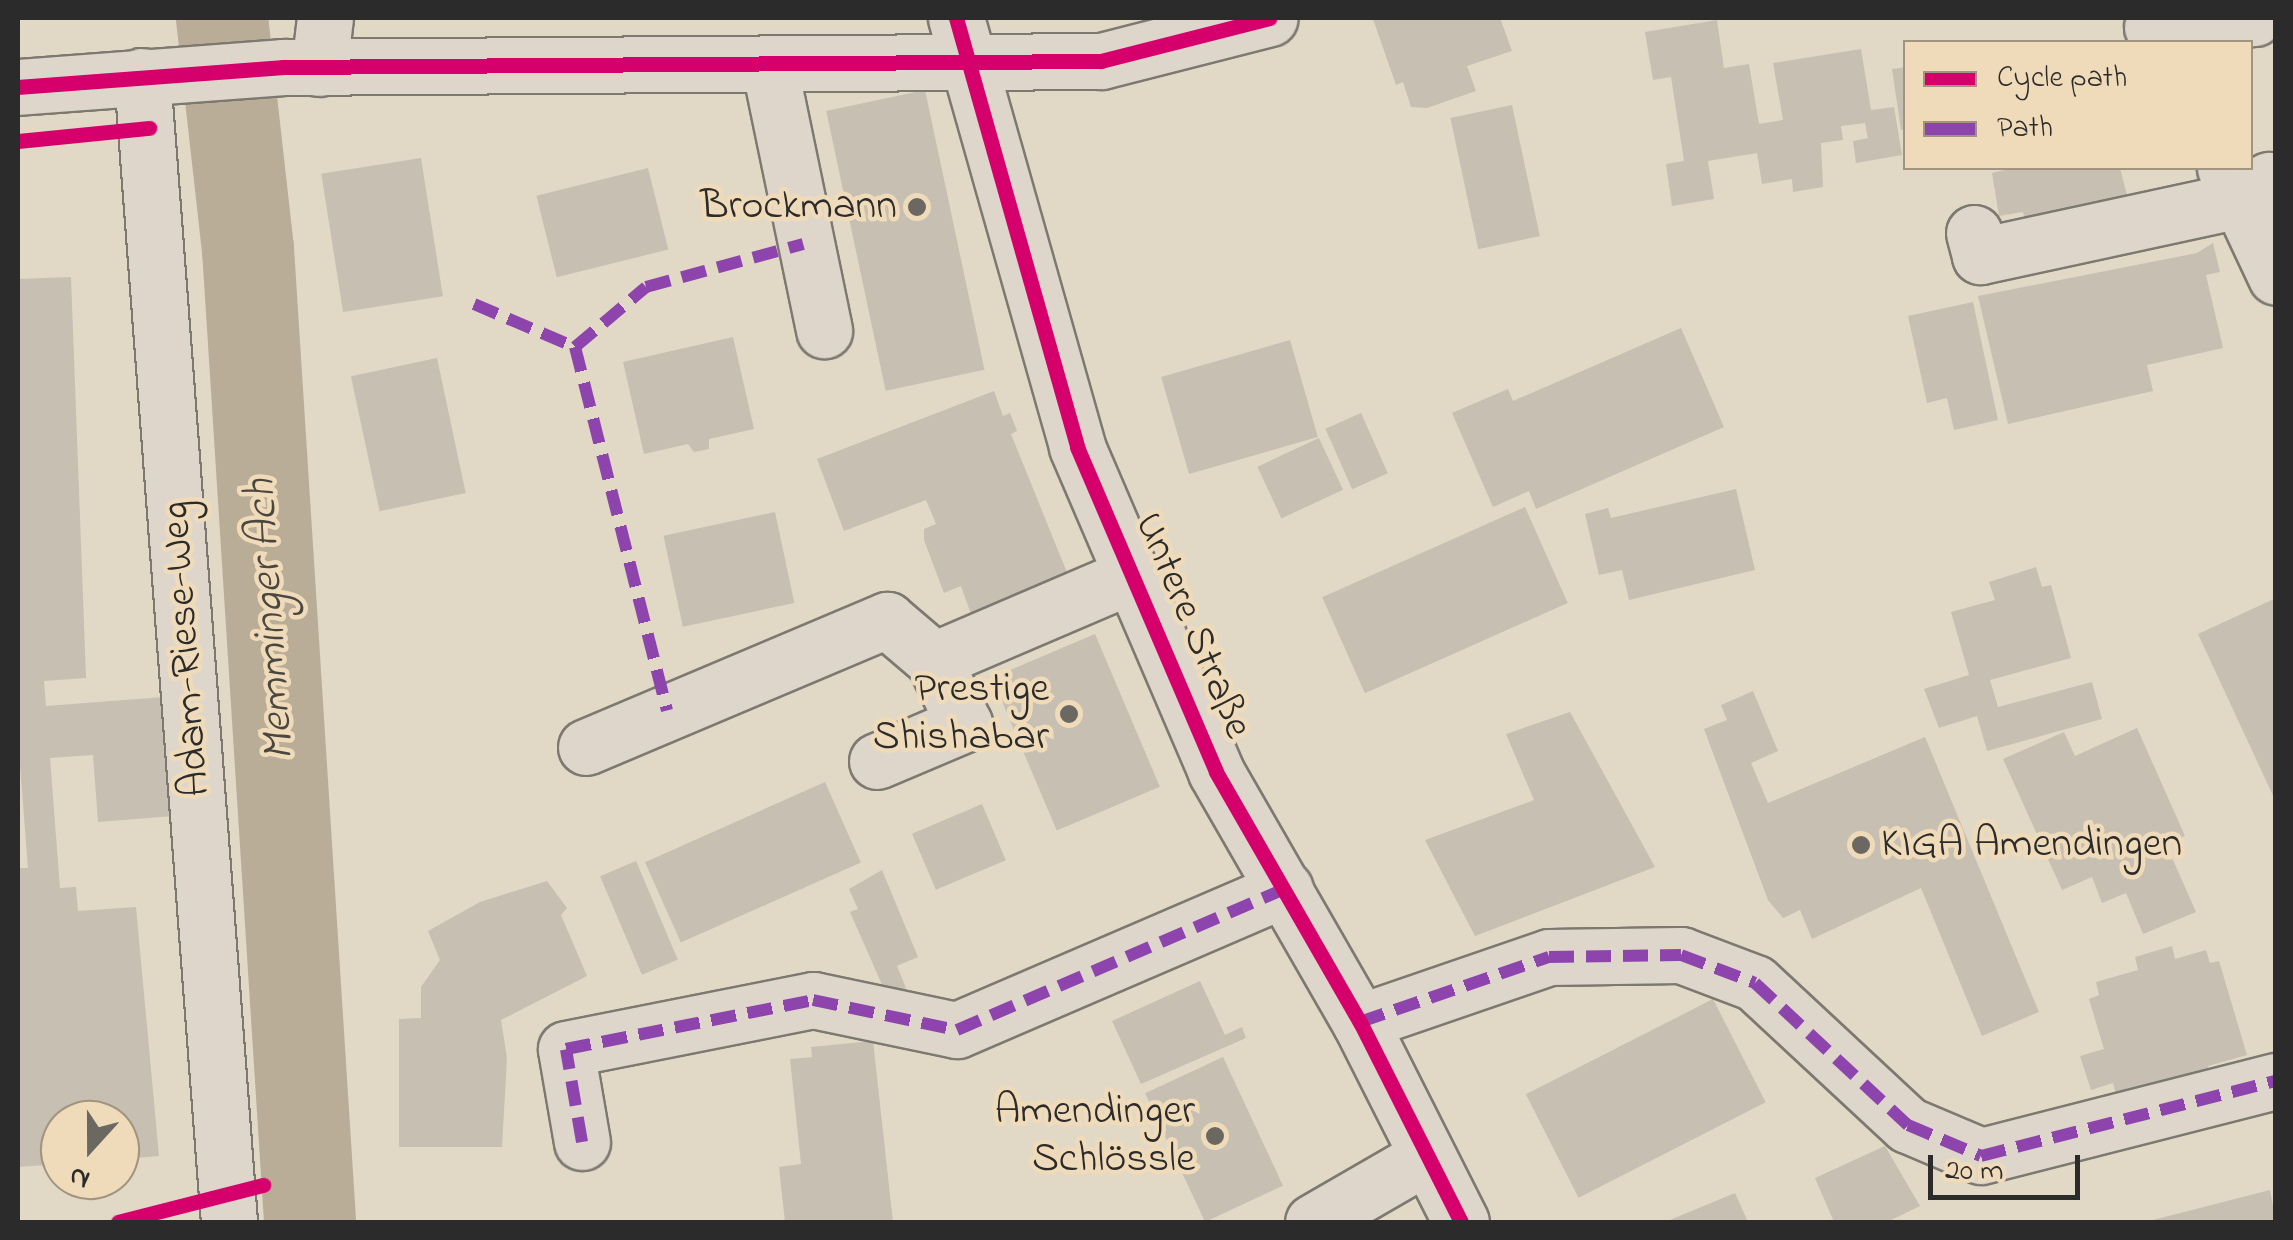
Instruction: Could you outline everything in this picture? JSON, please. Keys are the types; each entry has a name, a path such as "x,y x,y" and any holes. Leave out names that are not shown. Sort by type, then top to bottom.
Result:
{"street":[{"path":"18,88 164,75 309,51 769,64 959,38 1101,61 1270,18"},
{"path":"2151,29 2255,18"},
{"name":"Untere Straße","path":"959,38 1077,447 1216,772 1360,1022 1424,1158 1462,1222"},
{"path":"769,64 824,330"},
{"name":"Adam-Riese-Weg","path":"164,75 229,1222"},
{"path":"1974,233 1980,256 2244,182 2276,277"},
{"path":"934,660 1132,575"},
{"path":"586,747 887,620 934,660 964,724 877,760"},
{"path":"582,1142 566,1049 814,1000 957,1030 1284,889"},
{"path":"1360,1022 1548,956 1681,955 1755,983 1908,1125 1981,1156 2276,1081"},
{"path":"1312,1222 1424,1158"}],"building":[{"path":"1500,18 1512,51 1467,66 1476,91 1427,108 1411,107 1403,82 1396,85 1373,19"},
{"path":"1717,20 1724,68 1749,64 1759,124 1783,120 1773,63 1861,49 1871,110 1894,107 1902,155 1856,163 1853,141 1868,138 1865,123 1841,126 1843,140 1821,143 1823,187 1793,192 1792,179 1762,184 1757,153 1708,161 1714,199 1672,206 1666,164 1684,161 1671,77 1653,80 1645,32"},
{"path":"1903,67 1901,130 1892,69"},
{"path":"925,90 984,370 886,391 826,111"},
{"path":"1512,105 1540,236 1478,249 1450,118"},
{"path":"421,158 443,296 343,312 321,174"},
{"path":"648,168 668,250 557,277 536,196"},
{"path":"2121,170 2130,207 2027,229 2023,212 1999,216 1992,173"},
{"path":"2213,243 2220,272 2206,275 2223,348 2147,365 2153,391 2008,424 1978,296 2197,253"},
{"path":"71,277 86,678 44,681 46,706 164,697 173,816 98,822 93,755 50,758 60,888 76,887 78,911 136,907 159,1156 140,1157 140,1100 40,1100 40,1165 18,1167 18,868 28,868 18,739 18,279"},
{"path":"1973,302 1998,420 1954,430 1947,398 1927,403 1908,316"},
{"path":"1681,328 1724,427 1536,509 1529,491 1493,507 1452,413 1508,389 1513,401"},
{"path":"733,337 754,429 709,439 709,449 694,452 688,444 644,454 623,362"},
{"path":"1290,340 1318,437 1189,474 1161,377"},
{"path":"437,358 466,493 380,511 351,376"},
{"path":"994,391 1003,416 1010,413 1017,431 1011,434 1070,580 972,617 961,586 944,593 924,540 924,529 936,524 926,500 844,531 817,459"},
{"path":"1361,413 1388,473 1352,489 1325,429"},
{"path":"1319,438 1343,490 1281,518 1257,467"},
{"path":"1736,489 1755,570 1629,600 1622,570 1599,575 1585,514 1608,508 1611,518"},
{"path":"1525,507 1568,603 1365,693 1322,597"},
{"path":"775,512 794,603 683,627 663,536"},
{"path":"2036,567 2042,587 2051,585 2071,658 1990,680 1998,707 2092,682 2102,719 1987,751 1977,716 1939,728 1924,689 1969,675 1951,612 1995,600 1989,582"},
{"path":"2276,598 2276,802 2198,634"},
{"name":"Prestige Shishabar","path":"1095,634 1160,787 1057,831 992,678"},
{"name":"KIGA Amendingen","path":"1753,691 1778,751 1751,763 1768,803 1925,737 2039,1012 1982,1036 1921,888 1812,939 1800,910 1783,918 1768,900 1704,729 1727,720 1721,705"},
{"path":"1570,712 1655,867 1475,936 1425,840 1534,800 1506,734"},
{"path":"2137,728 2185,836 2166,844 2196,912 2143,934 2126,893 2102,903 2092,877 2062,890 2003,759 2064,732 2075,756"},
{"path":"825,782 861,862 681,943 645,862"},
{"path":"982,804 1006,860 936,890 912,834"},
{"path":"636,861 678,959 642,975 600,876"},
{"path":"882,870 918,957 897,966 906,988 887,996 850,912 858,909 849,889"},
{"path":"547,881 567,908 561,915 587,976 501,1020 507,1058 502,1147 399,1147 399,1019 421,1018 421,987 440,960 428,931 480,902"},
{"path":"2172,946 2175,959 2206,950 2210,963 2219,961 2247,1055 2208,1066 2211,1076 2116,1094 2113,1083 2091,1090 2080,1056 2104,1049 2089,999 2099,995 2096,982 2138,970 2135,957"},
{"path":"1200,981 1225,1035 1242,1027 1246,1038 1141,1084 1112,1021"},
{"path":"1713,999 1766,1102 1579,1198 1526,1094"},
{"path":"873,1041 893,1222 785,1222 779,1167 801,1164 790,1059 812,1057 811,1047"},
{"path":"1223,1057 1283,1186 1205,1222 1145,1093"},
{"path":"1885,1146 1920,1206 1887,1222 1834,1222 1815,1178"},
{"path":"2270,1190 2276,1222 2149,1222 2149,1221"},
{"path":"1735,1193 1748,1222 1665,1222"}],"waterway":[{"name":"Memminger Ach","path":"222,18 248,249 310,1222"}],"marked path":[{"path":"575,347 646,287 803,244"},
{"path":"474,304 575,347 667,711"},
{"path":"582,1142 566,1049 813,1000 957,1030 1285,889"},
{"path":"1360,1022 1549,957 1681,955 1755,983 1908,1125 1981,1156 2276,1081"}],"cycle path":[{"path":"956,18 1077,447 1216,772 1360,1022 1461,1222"},
{"path":"18,87 283,67 1101,61 1270,18"},
{"path":"18,141 149,128"},
{"path":"118,1222 263,1185"}],"place":[{"name":"Brockmann","path":"917,207"},
{"name":"Prestige Shishabar","path":"1069,714"},
{"name":"KIGA Amendingen","path":"1861,845"},
{"name":"Amendinger Schlössle","path":"1215,1136"}]}
